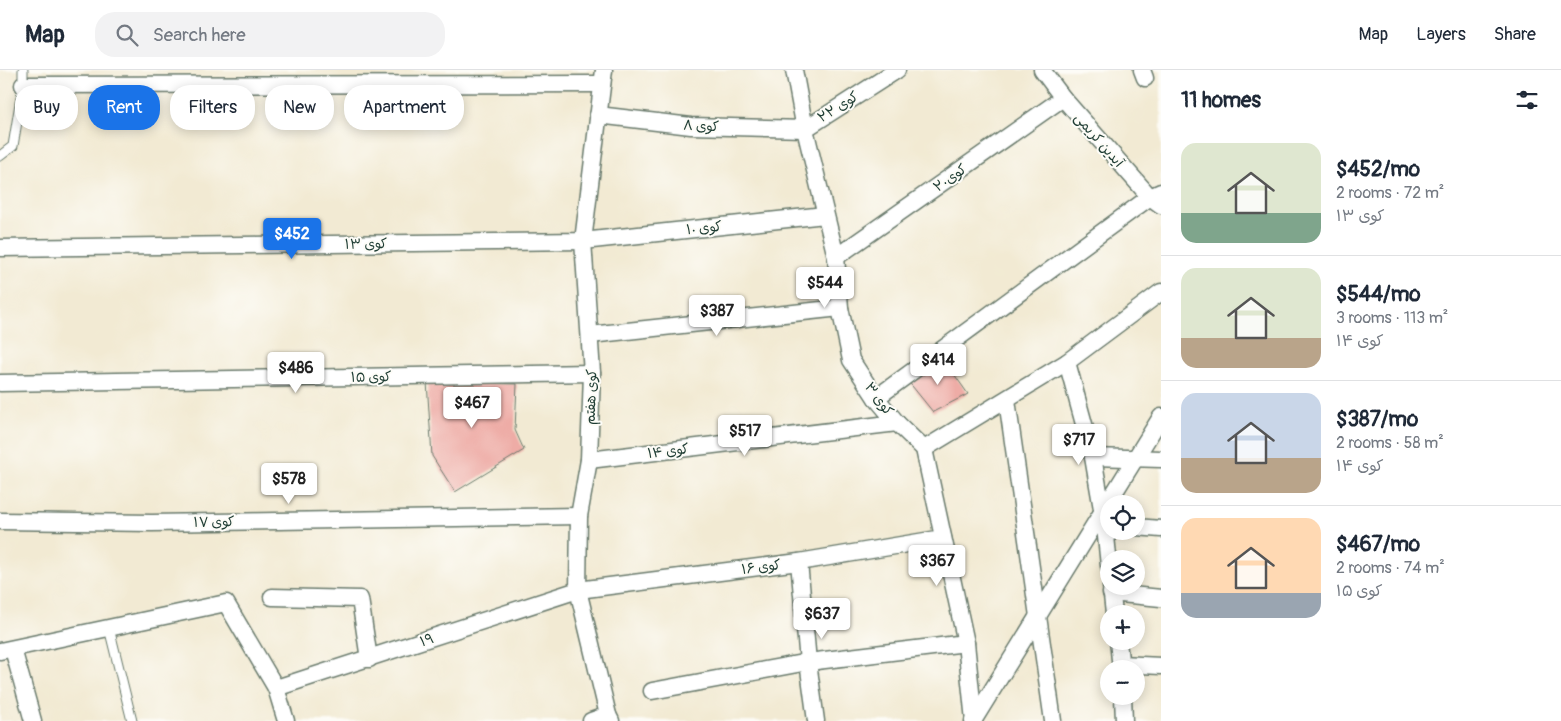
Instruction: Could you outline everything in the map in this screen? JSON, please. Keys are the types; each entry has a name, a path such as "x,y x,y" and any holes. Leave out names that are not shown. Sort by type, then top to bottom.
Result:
{"street":[{"name":"کوی ۳","path":"794,70 805,129 836,257 840,308 850,360 876,398 897,423 924,448"},
{"name":"کوی ۲۲","path":"805,129 897,70"},
{"name":"آیدین کریمی","path":"1042,70 1063,98 1157,198"},
{"path":"23,77 603,77"},
{"name":"کوی هفتم","path":"603,77 583,241 592,374 589,460 579,516 578,590 610,718"},
{"name":"کوی۲۰","path":"836,257 1063,98"},
{"name":"کوی ۸","path":"598,115 691,126 805,129"},
{"path":"876,398 1157,198"},
{"name":"کوی ۱۰","path":"583,241 825,215"},
{"name":"کوی ۱۳","path":"0,248 583,241"},
{"path":"973,721 966,643 924,448 1007,400 1067,362 1161,292"},
{"path":"590,335 840,308"},
{"path":"1067,362 1093,457 1101,495"},
{"name":"کوی ۱۵","path":"0,383 592,374"},
{"path":"1007,400 1053,721"},
{"path":"973,721 1161,417"},
{"name":"کوی ۱۴","path":"589,460 897,423"},
{"path":"1093,457 1161,459"},
{"name":"کوی ۱۷","path":"0,521 152,523 579,516"},
{"path":"1145,528 1161,529"},
{"name":"کوی ۱۶","path":"578,590 799,562 943,538"},
{"path":"799,562 808,662 816,721"},
{"name":"۱۹","path":"276,688 578,590"},
{"path":"1142,595 1161,598"},
{"path":"272,597 360,598 368,659"},
{"path":"33,721 6,650 226,603 276,688 286,721"},
{"path":"652,691 808,662 966,643"},
{"path":"1145,666 1161,666"},
{"path":"1123,705 1124,721"},
{"path":"591,721 610,718"}],"lane":[{"path":"0,156 14,146 23,77"},
{"path":"109,628 132,721"}],"building":[{"path":"942,357 968,394 933,412 908,381"},
{"path":"427,382 517,384 515,430 524,450 455,492 432,456"}]}
